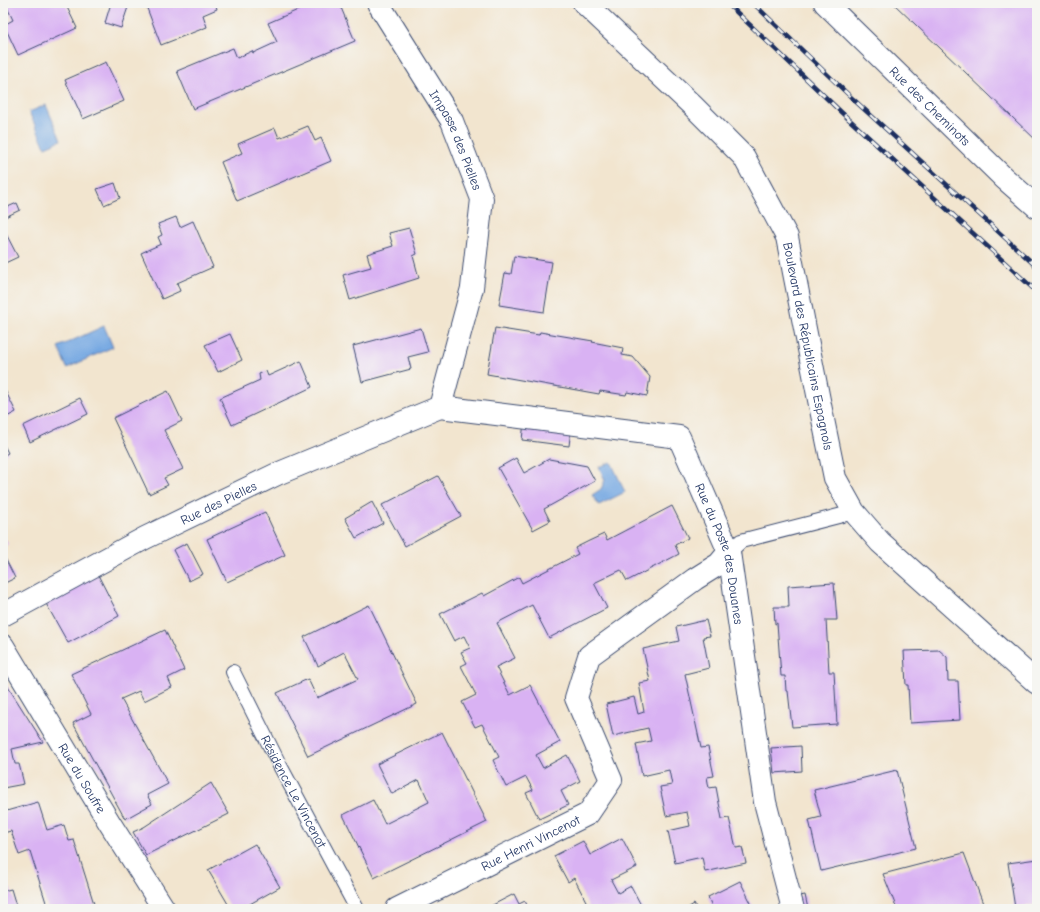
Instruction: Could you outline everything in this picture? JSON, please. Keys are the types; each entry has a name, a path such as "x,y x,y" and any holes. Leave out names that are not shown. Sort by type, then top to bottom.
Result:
{"street":[{"name":"Impasse des Pielles","path":"378,3 452,121 482,199 472,288 440,407"},
{"name":"Boulevard des Républicains Espagnols","path":"584,3 688,101 744,157 787,237 835,478 854,512 880,542 1037,683"},
{"name":"Rue des Cheminots","path":"824,3 1004,178 1037,207"},
{"name":"Rue du Poste des Douanes","path":"440,407 679,437 729,552 765,802 793,909"},
{"name":"Rue des Pielles","path":"3,615 145,538 277,474 440,407"},
{"name":"Rue Henri Vincenot","path":"397,909 588,814 611,780 576,698 589,656 695,579 719,564 729,552"},
{"name":"Rue du Soufre","path":"3,646 109,822 164,909"}],"lane":[{"path":"729,552 741,541 854,512"},
{"name":"Résidence Le Vincenot","path":"233,672 278,762 357,909"}],"water":[{"path":"46,105 61,140 45,147 29,112"},
{"path":"104,326 113,347 67,368 58,347"},
{"path":"611,462 625,492 599,505 592,495 601,489 605,480 599,467"}],"building":[{"path":"5,3 65,3 77,28 18,55 4,25 13,20"},
{"path":"111,3 128,7 121,28 105,23"},
{"path":"145,3 215,3 217,9 203,15 207,27 161,45"},
{"path":"314,3 339,3 355,41 193,109 177,71 233,48 237,58 252,51 253,53 277,42 268,23"},
{"path":"893,3 1037,3 1037,141"},
{"path":"106,62 124,101 83,119 65,80"},
{"path":"308,126 315,141 321,138 331,161 237,201 221,162 242,153 238,144 275,128 279,138"},
{"path":"115,183 120,198 104,205 97,189"},
{"path":"17,203 20,210 3,218 3,209"},
{"path":"176,217 180,227 193,221 213,267 177,283 180,291 162,299 141,253 161,244 158,237 162,235 158,224"},
{"path":"3,228 18,257 3,264"},
{"path":"409,228 417,254 413,256 419,278 350,300 343,275 371,267 367,254 393,246 389,233"},
{"path":"514,256 552,262 544,312 499,305 505,273 511,274"},
{"path":"421,328 428,352 408,357 411,369 362,382 353,346"},
{"path":"495,328 539,335 540,332 623,348 622,355 633,357 650,377 647,396 627,392 626,395 600,391 599,394 487,374"},
{"path":"230,334 242,360 218,372 205,345"},
{"path":"301,361 312,387 232,425 220,398 260,380 259,374 266,371 268,376"},
{"path":"3,386 16,412 3,419"},
{"path":"168,391 182,421 164,430 183,469 164,478 168,485 149,494 113,418"},
{"path":"80,398 88,414 30,442 23,426"},
{"path":"524,422 571,429 569,446 522,440"},
{"path":"3,443 8,453 3,456"},
{"path":"516,458 524,473 549,459 587,466 595,481 544,509 550,521 533,530 498,468"},
{"path":"438,476 461,516 405,546 382,505"},
{"path":"372,502 383,523 356,538 345,518"},
{"path":"672,506 688,538 675,545 679,554 627,581 621,570 594,583 607,608 549,638 532,605 497,623 515,658 496,667 510,695 530,685 560,742 536,755 543,768 567,755 580,781 561,791 568,805 539,819 526,793 533,790 526,777 506,787 493,760 499,757 482,724 475,727 462,702 476,695 461,666 467,663 461,652 470,648 464,636 454,641 440,614 482,593 484,596 519,577 522,583 578,554 575,548 604,534 607,540"},
{"path":"265,512 285,555 227,582 207,539"},
{"path":"3,534 8,544 3,547"},
{"path":"187,543 203,574 189,581 173,550"},
{"path":"5,558 15,578 3,584 3,559"},
{"path":"97,573 119,616 68,643 44,600"},
{"path":"834,583 837,620 826,620 829,672 834,672 837,724 792,727 785,676 781,676 777,623 775,624 774,607 789,607 788,586"},
{"path":"369,605 417,704 308,756 277,693 308,679 317,698 358,679 344,652 318,666 304,637"},
{"path":"706,620 710,636 703,637 709,668 685,674 701,748 708,747 714,776 707,777 709,788 716,787 722,819 729,818 736,848 742,847 746,863 705,872 702,857 675,863 668,831 690,826 687,812 666,816 660,787 672,785 669,770 642,776 636,744 651,741 648,728 613,736 606,704 634,697 638,714 644,712 639,683 650,681 643,649 679,641 676,627"},
{"path":"165,630 184,670 168,678 172,687 144,701 139,691 121,699 168,784 147,795 152,804 125,819 73,723 91,714 71,674"},
{"path":"939,650 947,657 948,681 958,681 960,720 910,723 904,651"},
{"path":"3,679 43,742 12,749 15,764 19,764 24,784 3,788"},
{"path":"442,732 487,822 374,878 343,815 373,800 385,824 429,802 419,780 392,794 377,764"},
{"path":"801,746 802,771 774,773 771,748"},
{"path":"897,770 916,848 821,871 809,820 821,817 814,790"},
{"path":"211,783 229,814 146,855 133,832 144,827"},
{"path":"38,802 47,830 64,825 69,841 74,840 95,907 89,909 48,909 30,851 19,855 11,831 3,833 3,812"},
{"path":"622,838 637,867 611,880 618,893 631,886 643,909 590,909 574,878 568,882 554,856 583,841 590,855"},
{"path":"255,844 280,887 241,909 231,909 208,870"},
{"path":"964,853 985,909 897,909 883,874"},
{"path":"1037,859 1037,904 1015,908 1008,863"},
{"path":"740,881 754,909 713,909 708,897"},
{"path":"11,889 17,909 3,909 3,891"},
{"path":"514,894 519,904 525,901 529,909 485,909"},
{"path":"805,895 808,909 798,909 795,897"},
{"path":"694,904 697,909 686,909"}],"railway":[{"path":"727,3 841,112 1037,292"},
{"path":"753,3 853,99 1037,267"}]}
